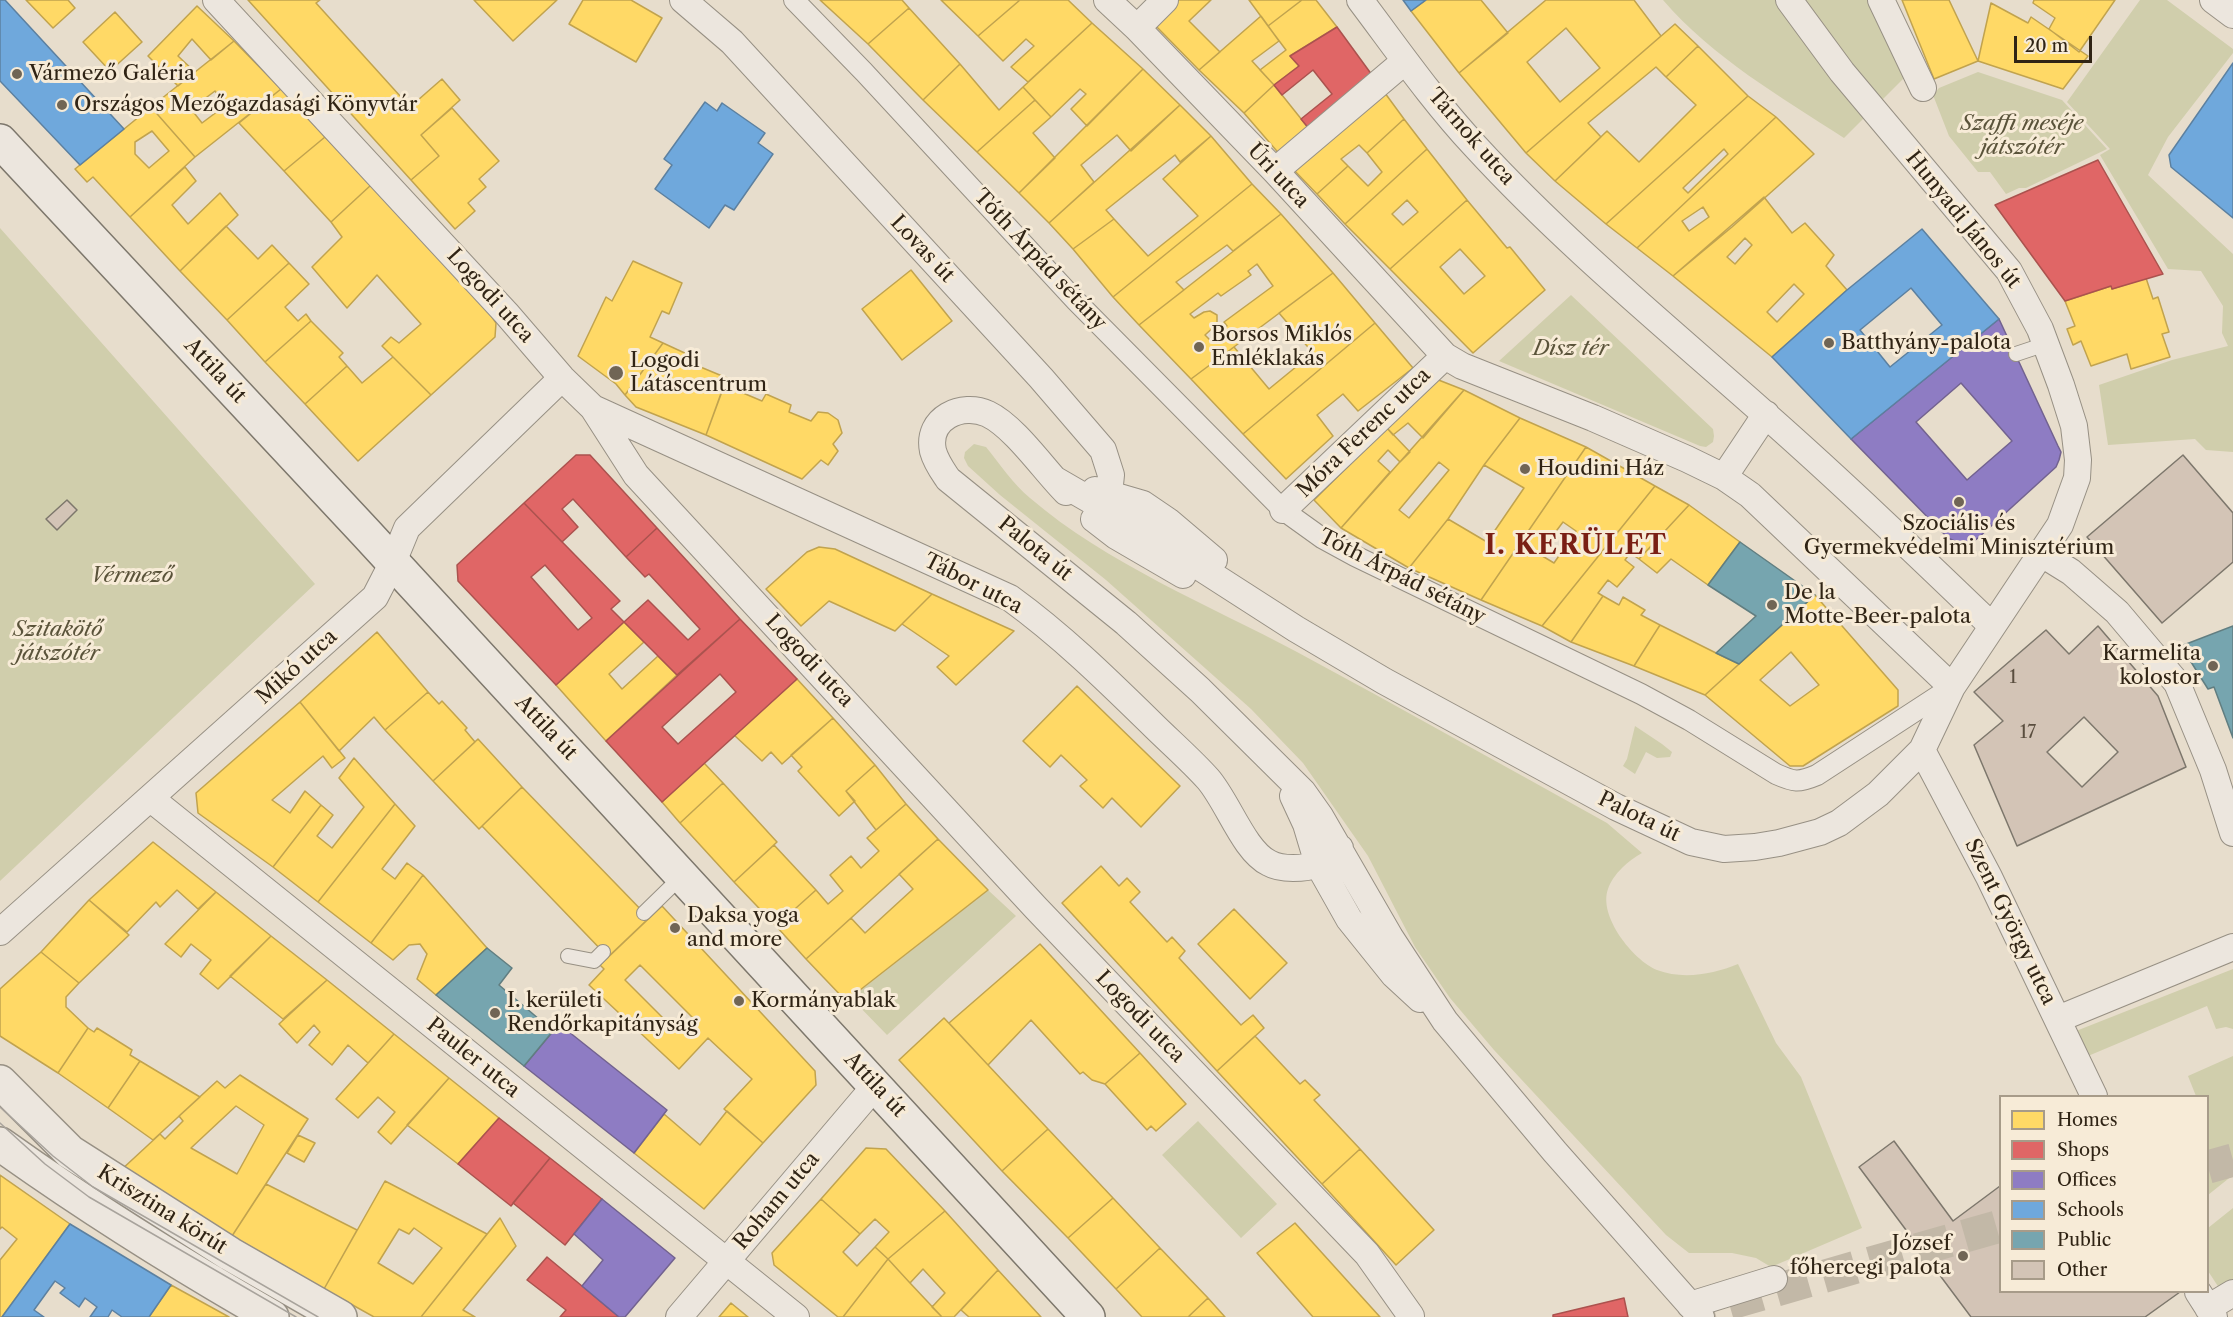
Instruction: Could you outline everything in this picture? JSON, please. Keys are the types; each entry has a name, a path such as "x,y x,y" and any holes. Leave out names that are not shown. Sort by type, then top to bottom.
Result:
{"main road":[{"name":"Attila út","path":"0,141 393,562 1088,1317"},
{"name":"Krisztina körút","path":"0,1082 70,1152 231,1254 340,1317"},
{"name":"Krisztina körút","path":"0,1144 42,1174 211,1282 272,1317"}],"street":[{"name":"Logodi utca","path":"216,0 528,338 562,378 593,408 636,475 1036,908 1367,1254 1410,1316"},
{"name":"Lovas út","path":"683,0 732,42 1103,450 1111,475 1102,507"},
{"name":"Tóth Árpád sétány","path":"794,0 1076,301 1283,510 1322,538 1641,694 1689,720 1776,774 1797,782 1817,775 1952,687"},
{"name":"Úri utca","path":"1107,0 1275,171 1434,346 1446,356"},
{"path":"1137,28 1165,0"},
{"name":"Tárnok utca","path":"1360,0 1473,144 1540,213 1594,264 1766,414"},
{"name":"Hunyadi János út","path":"1789,0 1842,72 2009,271 2046,344 2074,426 2078,460 2077,478 2070,503 2060,525 2042,554 1992,626"},
{"path":"1881,0 1923,88"},
{"path":"2213,0 2233,15"},
{"path":"1275,171 1406,61"},
{"name":"Móra Ferenc utca","path":"1283,510 1446,356"},
{"path":"1446,356 1462,366 1593,418 1724,477 1750,495 1952,687 1992,626 1865,504 1766,414 1724,477"},
{"name":"Mikó utca","path":"0,932 375,597 407,528 562,378"},
{"name":"Tábor utca","path":"593,408 1010,598 1043,622 1100,673 1209,780 1258,857 1271,865 1285,867 1318,864"},
{"name":"Palota út","path":"1696,1311 1555,1152 1445,1021 1390,936 1314,806 1200,690 1109,608 948,479 939,468 933,451 934,433 944,418 954,412 965,409 988,414 1004,425 1054,479 1158,540 1296,629 1384,681 1616,807 1691,842 1724,849 1779,843 1820,832 1839,823 1878,794 1922,750 1952,687"},
{"path":"2042,554 2071,572 2116,612 2177,683 2213,770 2233,833"},
{"name":"Szent György utca","path":"1922,750 1989,878 2094,1095"},
{"name":"Palota út","path":"1273,762 1287,784 1306,824 1318,864 1349,920 1394,975 1445,1021"},
{"name":"Pauler utca","path":"150,798 720,1268 796,1317"},
{"path":"1318,864 1340,848"},
{"path":"2058,1019 2233,947"},
{"name":"Roham utca","path":"679,1317 875,1086"},
{"path":"1696,1311 1774,1279"},
{"path":"2207,1305 2233,1293"}],"lane":[{"path":"2016,354 2046,344"},
{"path":"644,913 682,876"},
{"path":"567,956 594,961 603,952"}],"green space":[{"path":"1663,0 1871,0 1905,77 1844,138 1772,92 1726,58 1683,21"},
{"path":"2140,0 2167,0 2233,49 2233,53 2168,137 2148,175 2233,254 2233,452 2206,450 2195,439 2108,445 2099,385 2172,360 2228,346 2222,333 2223,306 2201,271 2168,269 2100,155 2110,149 2067,102"},
{"name":"Szaffi meséje játszótér","path":"1978,72 2062,100 2107,149 2026,188 2019,188 2006,194 1990,172 1978,172 1949,136 1933,95 1939,88"},
{"name":"Vérmező","path":"0,228 315,584 0,881"},
{"name":"Dísz tér","path":"1571,295 1713,429 1713,442 1706,447 1700,446 1499,361"},
{"path":"974,444 986,447 1024,492 1060,522 1092,543 1159,582 1336,673 1607,823 1642,853 1622,868 1608,889 1606,900 1608,912 1620,936 1628,947 1648,965 1667,973 1698,974 1719,971 1738,964 1776,1043 1801,1077 1862,1228 1771,1267 1756,1258 1732,1253 1689,1253 1666,1235 1494,1050 1450,998 1415,947 1368,856 1303,763 1251,709 1106,580 1000,495 968,466 964,458 965,452"},
{"path":"1635,726 1672,752 1670,757 1657,758 1646,752 1635,774 1623,766 1627,759"},
{"path":"988,890 1016,916 887,1035 851,998"},
{"path":"2233,969 2233,1029 2226,1027 2216,1029 2207,1006 2088,1056 2076,1031"},
{"path":"2233,1056 2233,1175 2209,1194 2209,1095 2196,1095 2188,1076"},
{"path":"1198,1121 1277,1204 1241,1238 1162,1155"},
{"path":"2233,1208 2233,1288 2223,1294 2209,1273 2209,1227"}],"building: Homes":[{"path":"26,0 68,0 75,8 53,28"},
{"path":"248,0 320,0 316,3 410,107 442,79 460,100 421,135 439,156 411,180"},
{"path":"474,0 557,0 513,41"},
{"path":"583,0 631,0 662,18 636,62 569,24"},
{"path":"820,0 902,0 909,8 868,44"},
{"path":"941,0 1020,0 978,36"},
{"path":"1020,0 1068,0 1092,23 1028,82 1011,67 1034,46 1026,39 1003,61 978,36"},
{"path":"1172,0 1211,0 1189,21 1220,52 1199,70 1151,21"},
{"path":"1249,0 1302,0 1268,26"},
{"path":"1302,0 1316,0 1337,27 1290,56 1299,66 1274,85 1260,70 1286,50 1268,26"},
{"path":"1426,0 1481,0 1508,33 1459,73 1411,11"},
{"path":"1546,0 1634,0 1661,36 1526,153 1459,73","holes":["1566,28 1600,68 1560,102 1527,62"]},
{"path":"1902,0 1949,0 1978,61 1934,79"},
{"path":"2034,0 2115,0 2079,52 2049,29 2055,18 2033,3"},
{"path":"1991,3 2028,23 2031,17 2088,56 2063,89 1978,61"},
{"path":"197,6 234,41 211,60 192,39 178,56 195,72 178,86 148,56"},
{"path":"909,8 960,64 923,100 868,44"},
{"path":"115,12 142,42 110,71 83,42"},
{"path":"1261,16 1279,41 1252,61 1274,85 1244,113 1199,70"},
{"path":"1092,23 1143,69 1087,126 1071,109 1086,94 1080,89 1051,117 1023,87"},
{"path":"1675,24 1698,46 1666,77 1656,67 1588,123 1601,137 1555,181 1526,153"},
{"path":"234,41 281,89 195,157 151,107","holes":["215,91 226,105 202,123 191,109"]},
{"path":"1698,46 1748,96 1606,224 1555,181 1607,131 1639,162 1696,105 1666,77"},
{"path":"960,64 999,110 1023,87 1035,100 977,152 923,100"},
{"path":"1143,69 1180,105 1131,151 1117,135 1081,165 1094,182 1049,223 1019,193"},
{"path":"1274,85 1310,130 1282,157 1244,113"},
{"path":"281,89 325,137 284,171 239,123"},
{"path":"1382,89 1404,119 1367,153 1359,145 1341,159 1348,166 1317,194 1290,166"},
{"path":"1748,96 1776,117 1637,248 1606,224","holes":["1724,149 1728,154 1688,193 1683,188"]},
{"path":"1035,100 1051,117 1033,133 1055,158 1019,193 977,152"},
{"path":"1180,105 1211,136 1180,162 1175,155 1106,210 1114,219 1073,249 1049,223"},
{"path":"151,107 195,157 130,217 93,177 87,182 75,169","holes":["152,131 169,151 149,168 135,154 135,142"]},
{"path":"452,108 499,161 479,179 486,187 468,203 475,211 455,229 411,180 439,156 421,135"},
{"path":"1776,117 1814,154 1673,276 1637,248","holes":["1703,207 1709,217 1689,231 1682,221"]},
{"path":"1404,119 1427,149 1345,224 1317,194 1348,166 1368,186 1382,172 1367,153"},
{"path":"1211,136 1252,184 1113,297 1073,249 1114,219 1148,256 1198,216 1163,179"},
{"path":"325,137 371,185 331,222 284,171"},
{"path":"1427,149 1467,200 1390,269 1345,224","holes":["1407,200 1418,212 1403,225 1392,214"]},
{"path":"185,167 196,181 172,205 188,224 220,193 238,215 180,271 130,217"},
{"path":"1252,184 1281,214 1233,251 1227,245 1176,282 1184,290 1139,325 1113,297"},
{"path":"371,185 488,311 496,323 495,337 431,395 382,346 391,337 399,343 421,324 377,275 347,308 312,267 342,237 331,222"},
{"path":"1764,197 1792,233 1805,223 1834,255 1826,266 1847,290 1772,357 1673,276","holes":["1745,238 1752,245 1735,264 1727,257","1794,284 1804,294 1777,322 1767,312"]},
{"path":"1467,200 1545,290 1473,353 1390,269","holes":["1460,249 1485,276 1464,294 1440,267"]},
{"path":"1281,214 1333,273 1191,379 1139,325","holes":["1257,264 1273,286 1224,322 1227,326 1210,340 1205,335 1217,324 1217,315 1210,311 1194,318 1190,314 1218,293 1221,296 1251,275 1248,271"]},
{"path":"226,226 258,259 272,245 289,263 227,320 180,271"},
{"path":"633,261 682,283 669,314 662,311 650,337 663,343 625,395 616,384 578,356 606,297 612,301"},
{"path":"289,263 309,284 285,307 298,321 306,314 311,321 265,362 227,320"},
{"path":"911,270 952,321 902,360 862,309"},
{"path":"1333,273 1375,323 1243,434 1191,379 1234,347 1269,389 1313,353 1279,313"},
{"path":"2146,278 2153,299 2158,297 2169,332 2162,334 2170,357 2131,369 2127,354 2091,366 2081,341 2073,345 2067,329 2075,326 2065,301 2111,286 2112,289"},
{"path":"311,321 343,353 339,357 347,366 305,404 265,362"},
{"path":"1375,323 1413,368 1358,411 1343,394 1317,415 1333,436 1286,479 1243,434"},
{"path":"663,343 689,355 686,361 727,378 706,435 636,407 625,395"},
{"path":"393,357 431,395 358,461 305,404 347,366 362,383"},
{"path":"1436,379 1464,390 1423,438 1408,423 1393,435 1387,428"},
{"path":"724,385 762,401 766,394 791,405 789,412 811,421 818,412 828,413 838,420 842,433 833,444 838,451 828,465 821,460 802,479 706,435"},
{"path":"1464,390 1520,418 1484,465 1448,519 1409,568 1341,528","holes":["1439,462 1449,470 1409,518 1399,510"]},
{"path":"1520,418 1586,447 1481,600 1409,568 1448,519 1487,542 1524,488 1484,465"},
{"path":"1387,428 1410,452 1400,462 1388,450 1378,461 1390,472 1341,528 1314,500"},
{"path":"1586,447 1655,486 1542,626 1481,600","holes":["1563,522 1576,531 1554,563 1539,554"]},
{"path":"1655,486 1689,505 1639,559 1630,553 1625,560 1634,567 1617,587 1608,580 1598,593 1603,596 1571,642 1542,626"},
{"path":"1689,505 1740,542 1708,585 1671,559 1657,573 1639,559"},
{"path":"819,547 835,549 932,594 895,631 829,601 801,626 766,589 807,552"},
{"path":"932,594 1014,631 956,685 937,667 949,656 902,624"},
{"path":"1815,595 1898,690 1898,706 1803,766 1790,766 1705,695","holes":["1791,652 1819,685 1790,706 1760,680"]},
{"path":"1603,596 1619,605 1623,597 1645,610 1641,615 1660,625 1634,666 1571,642"},
{"path":"624,622 644,642 609,674 622,689 658,656 677,675 606,741 556,685"},
{"path":"1660,625 1739,664 1705,695 1634,666"},
{"path":"377,632 428,692 385,730 374,717 339,751 300,702"},
{"path":"797,679 833,718 782,764 771,752 762,761 734,735"},
{"path":"1077,686 1180,786 1141,827 1112,798 1103,808 1080,786 1087,780 1061,755 1050,767 1023,741"},
{"path":"428,692 439,704 442,701 467,728 465,730 475,742 433,781 385,730"},
{"path":"300,702 345,758 332,768 323,756 272,800 290,813 305,791 321,805 273,867 198,813 196,793"},
{"path":"833,718 875,765 846,791 855,801 839,816 798,771 802,767 791,755"},
{"path":"478,739 522,787 479,829 433,781"},
{"path":"354,758 395,804 318,902 273,867 321,805 333,815 317,836 332,848 364,807 339,778"},
{"path":"704,763 723,783 680,823 662,802"},
{"path":"875,765 906,804 876,830 846,791"},
{"path":"723,783 777,842 734,882 680,823"},
{"path":"522,787 649,918 608,957 482,826"},
{"path":"395,804 415,826 382,869 395,879 407,863 423,875 371,943 318,902"},
{"path":"906,804 938,839 806,959 776,926 816,890 828,904 843,891 830,875 851,856 861,868 879,851 867,838"},
{"path":"938,839 988,890 846,1001 806,959 851,918 865,933 913,889 899,874"},
{"path":"153,842 216,892 198,909 177,890 160,907 156,902 127,932 89,900"},
{"path":"774,845 816,890 776,926 734,882"},
{"path":"1101,866 1119,886 1127,878 1140,892 1130,902 1167,942 1172,937 1185,951 1179,958 1241,1025 1253,1015 1264,1028 1217,1071 1062,903"},
{"path":"423,875 487,948 436,995 417,979 427,954 420,944 409,945 393,960 371,943"},
{"path":"216,892 271,936 218,989 200,974 211,960 191,944 181,957 165,944"},
{"path":"89,900 129,935 79,983 41,952"},
{"path":"662,906 815,1071 816,1085 763,1143 724,1109 752,1079 708,1038 679,1069 589,985 604,969 600,965","holes":["640,965 692,1017 677,1032 625,980"]},
{"path":"1234,909 1287,963 1250,999 1198,944"},
{"path":"271,936 327,980 283,1019 230,976"},
{"path":"1040,944 1140,1053 1105,1084 1092,1080 1083,1072 1080,1074 1031,1020 988,1065 949,1023"},
{"path":"41,952 79,983 66,997 66,1007 88,1028 58,1073 0,1036 0,989"},
{"path":"327,980 394,1034 368,1063 348,1045 332,1065 309,1045 320,1032 314,1025 297,1043 279,1024"},
{"path":"944,1018 1048,1129 1002,1171 899,1060"},
{"path":"88,1028 94,1032 97,1028 132,1050 130,1055 140,1061 108,1108 58,1073"},
{"path":"394,1034 449,1078 391,1144 378,1132 395,1112 378,1097 358,1118 336,1099"},
{"path":"1255,1036 1300,1084 1305,1080 1320,1095 1314,1100 1360,1149 1322,1184 1217,1071"},
{"path":"1140,1053 1186,1104 1156,1131 1151,1126 1147,1130 1105,1084"},
{"path":"140,1061 200,1097 153,1140 108,1108"},
{"path":"240,1075 308,1119 232,1236 120,1171 160,1134 165,1139 183,1121 179,1116 217,1081 225,1088","holes":["236,1106 264,1125 237,1174 191,1148"]},
{"path":"449,1078 499,1118 458,1164 407,1125"},
{"path":"727,1111 763,1143 704,1209 634,1153 664,1114 700,1145"},
{"path":"1048,1129 1113,1198 1068,1238 1002,1171"},
{"path":"298,1135 315,1143 304,1162 287,1153"},
{"path":"866,1148 886,1149 945,1211 888,1259 875,1247 889,1232 875,1219 860,1234 821,1199"},
{"path":"1360,1149 1434,1230 1396,1265 1322,1184"},
{"path":"0,1175 70,1224 2,1317 0,1317 0,1260 17,1239 2,1227 0,1229"},
{"path":"385,1181 487,1234 421,1317 374,1317 324,1289","holes":["414,1228 442,1248 413,1284 378,1263 399,1229 409,1234"]},
{"path":"266,1184 357,1230 324,1289 232,1236"},
{"path":"1113,1198 1160,1248 1116,1289 1068,1238"},
{"path":"821,1199 860,1234 843,1252 857,1266 875,1247 888,1259 843,1317 838,1317 774,1265 772,1253"},
{"path":"945,1211 998,1270 954,1317 942,1317 932,1307 945,1293 923,1269 910,1283 888,1259"},
{"path":"500,1218 516,1246 463,1310 475,1317 421,1317"},
{"path":"1295,1223 1380,1317 1313,1317 1257,1253"},
{"path":"1160,1248 1208,1298 1188,1317 1142,1317 1116,1289"},
{"path":"888,1259 910,1283 942,1317 843,1317"},
{"path":"998,1270 1041,1317 969,1317 961,1310"},
{"path":"171,1285 229,1317 149,1317"},
{"path":"1208,1298 1225,1317 1188,1317"},
{"path":"731,1303 748,1317 719,1317"}],"building: Shops":[{"path":"1337,27 1372,75 1310,130 1301,119 1332,94 1313,70 1282,95 1274,85 1299,66 1290,56"},
{"path":"2098,160 2163,274 2112,289 2111,286 2065,301 1995,205"},
{"path":"576,455 590,455 657,528 626,557 573,499 562,509 578,527 562,542 524,503"},
{"path":"524,503 620,601 611,609 624,622 556,685 458,581 457,565","holes":["545,565 592,618 578,630 531,577"]},
{"path":"657,528 740,619 677,675 624,622 648,600 688,640 700,629 649,574 645,577 626,557"},
{"path":"740,619 797,679 662,802 606,741","holes":["720,674 736,692 678,744 662,727"]},
{"path":"499,1118 550,1158 511,1206 458,1164"},
{"path":"550,1158 602,1199 565,1245 513,1203"},
{"path":"547,1257 619,1317 560,1317 566,1310 527,1280"},
{"path":"1624,1298 1628,1317 1553,1317 1553,1315"}],"building: Offices":[{"path":"1999,319 2061,452 2056,467 1978,538 1970,544 1963,545 1948,538 1851,439","holes":["1961,383 2012,441 1967,480 1916,422"]},
{"path":"559,1024 667,1110 634,1153 524,1066"},
{"path":"602,1199 675,1258 625,1317 619,1317 582,1286 603,1260 574,1234"}],"building: Schools":[{"name":"Országos Mezőgazdasági Könyvtár","path":"0,0 5,0 124,129 80,165 0,81"},
{"path":"1403,0 1426,0 1411,11"},
{"path":"2233,63 2233,218 2171,167 2169,155"},
{"path":"705,102 717,111 722,103 765,133 758,143 773,154 734,210 725,205 709,228 655,189 672,165 664,159"},
{"name":"Batthyány-palota","path":"1922,229 1999,319 1851,439 1772,357 1847,290","holes":["1911,288 1942,325 1890,367 1860,330"]},
{"path":"70,1224 171,1285 149,1317 122,1317 112,1310 108,1317 90,1317 97,1307 85,1298 79,1307 60,1293 65,1288 55,1281 34,1310 44,1317 2,1317"}],"building: Public":[{"name":"De la Motte-Beer-palota","path":"1740,542 1815,595 1739,664 1716,653 1756,616 1708,585"},
{"name":"Karmelita kolostor","path":"2233,626 2233,738 2214,687 2208,689 2181,646"},
{"name":"I. kerületi Rendőrkapitányság","path":"487,948 512,968 499,985 553,1031 524,1066 436,995"}],"building: Other":[{"path":"2183,455 2233,513 2233,562 2162,623 2087,537"},
{"path":"67,500 77,510 57,530 46,519"},
{"path":"2098,626 2158,696 2186,767 2017,846 1974,745 2003,721 1974,692 2046,630 2069,654","holes":["2084,717 2118,752 2082,787 2047,752"]},
{"name":"József főhercegi palota","path":"1894,1141 1953,1221 1999,1187 1999,1293 2179,1293 2145,1317 1971,1317 1859,1167"}],"tunnel":[{"path":"2209,1167 2233,1160"},
{"path":"1682,1317 1999,1226"}],"tram line":[{"path":"0,1107 53,1156 93,1187 318,1317"},
{"path":"0,1123 45,1164 89,1197 296,1317"}],"place":[{"name":"Vármező Galéria","path":"17,74"},
{"name":"Országos Mezőgazdasági Könyvtár","path":"62,105"},
{"name":"Batthyány-palota","path":"1829,343"},
{"name":"Borsos Miklós Emléklakás","path":"1199,347"},
{"name":"Logodi Látáscentrum","path":"616,373"},
{"name":"Houdini Ház","path":"1525,469"},
{"name":"Szociális és Gyermekvédelmi Minisztérium","path":"1959,502"},
{"name":"De la Motte-Beer-palota","path":"1772,605"},
{"name":"Karmelita kolostor","path":"2213,666"},
{"name":"Daksa yoga and more","path":"675,928"},
{"name":"Kormányablak","path":"739,1001"},
{"name":"I. kerületi Rendőrkapitányság","path":"495,1013"},
{"name":"József főhercegi palota","path":"1963,1256"}],"district":[{"name":"I. KERÜLET","path":"1576,546"}],"park label":[{"name":"Szitakötő játszótér","path":"58,642"}]}
